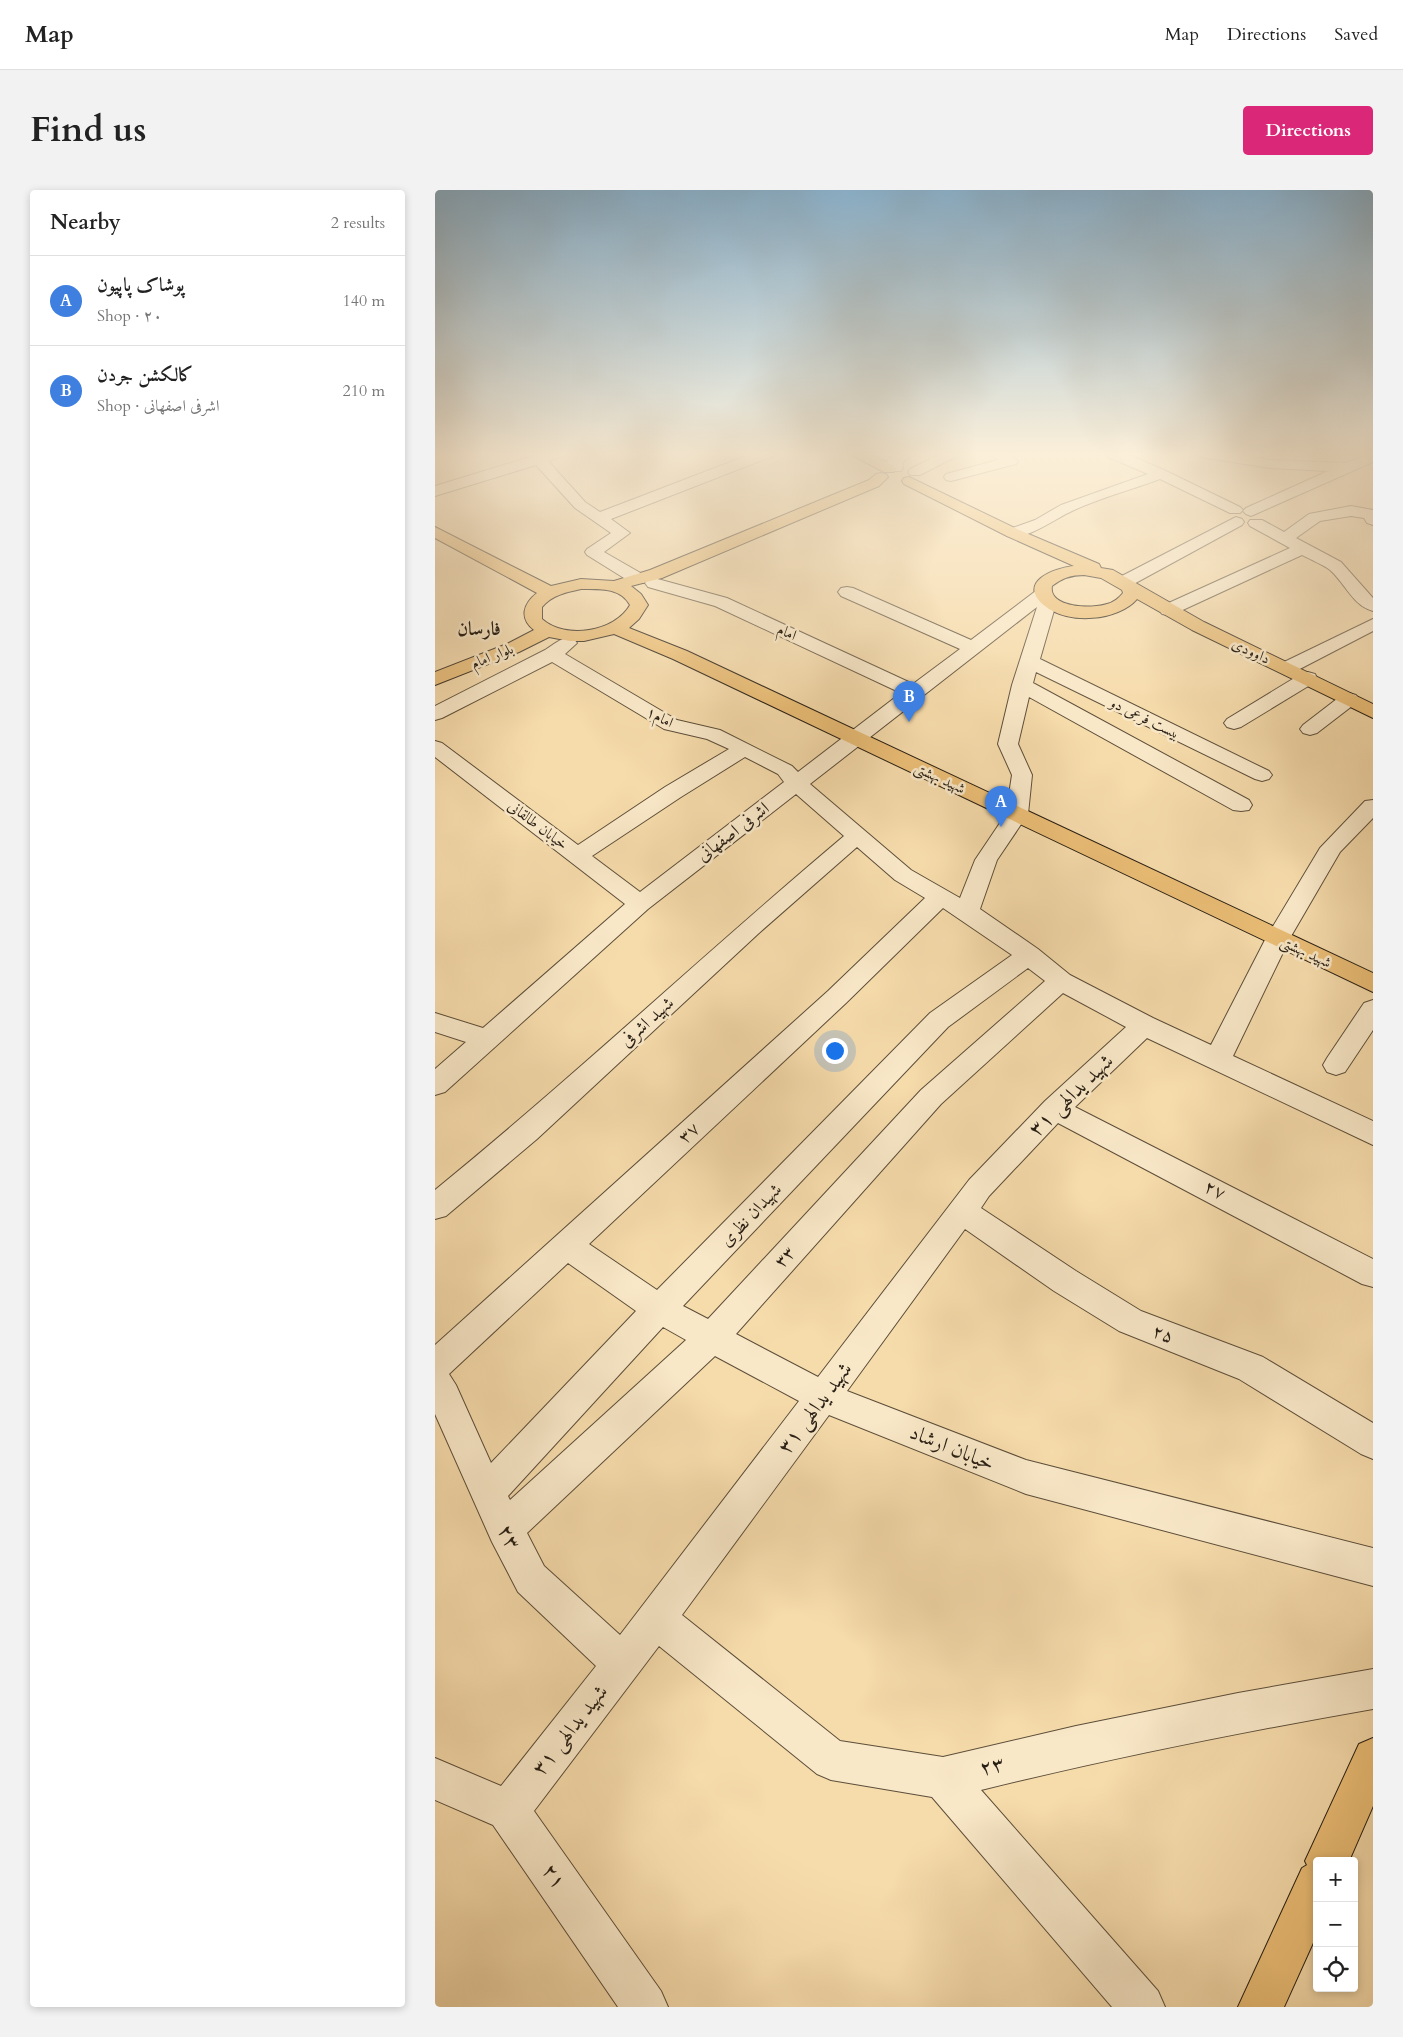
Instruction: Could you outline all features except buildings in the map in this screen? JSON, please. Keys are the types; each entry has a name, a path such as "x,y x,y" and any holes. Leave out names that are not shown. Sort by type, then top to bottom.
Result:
{"main road":[{"path":"446,538 550,593"},
{"path":"643,587 636,613 627,621 614,628 579,635 562,634 542,628 531,617 532,609 539,600 550,593 581,584 615,586 627,590 643,587 758,538"},
{"path":"1024,538 1107,574"},
{"path":"1107,574 1083,570 1059,574 1045,582 1042,588 1046,597 1066,609 1078,612 1104,612 1115,609 1129,600 1132,594 1127,585"},
{"name":"داوودی","path":"1107,574 1198,626 1308,678 1373,712"},
{"name":"بلوار امام","path":"435,670 542,628"},
{"name":"بلوار امام","path":"435,679 513,648 542,628"},
{"name":"شهید بهشتی","path":"614,628 681,655 1373,983"},
{"path":"1329,1857 1369,1781"},
{"path":"1261,2007 1313,1892"}],"street":[{"name":"امام","path":"615,538 593,552 643,587 721,602 916,692"},
{"path":"1127,585 1201,538"},
{"path":"1285,538 1335,566 1354,590 1373,606"},
{"path":"1168,610 1303,548"},
{"path":"847,592 973,648"},
{"path":"967,912 986,860 1017,814 1022,775 1008,744 1046,597"},
{"name":"اشرفی اصفهانی","path":"435,1085 640,904 973,648 1046,597"},
{"path":"1287,668 1373,624"},
{"path":"435,714 553,654 579,635"},
{"name":"امام۱","path":"553,654 671,724 713,734 785,770 797,784 903,875 967,912 1061,980 1144,1025 1373,1134"},
{"name":"بیست فرعی دو","path":"1029,661 1262,775"},
{"path":"1234,723 1308,678"},
{"path":"1022,685 1241,804"},
{"path":"1310,729 1349,699"},
{"name":"خیابان طالقانی","path":"435,747 640,904"},
{"path":"577,856 673,792 745,749"},
{"path":"1217,1060 1277,938 1331,848 1373,806"},
{"name":"شهید اشرفی","path":"435,1208 527,1131 751,927 857,836"},
{"name":"۳۷","path":"435,1366 837,997 940,897"},
{"name":"شهیدان نظری","path":"487,1493 659,1310 939,1020 1029,955"},
{"name":"۳۳","path":"505,1529 712,1337 931,1097 1061,980"},
{"path":"1336,1065 1373,1009"},
{"path":"435,1022 487,1039"},
{"name":"۳۱ شهید یدالهی","path":"508,1810 623,1664 979,1188 1055,1109 1144,1025"},
{"name":"۲۷","path":"1055,1109 1373,1274"},
{"name":"۲۵","path":"962,1211 1065,1281 1130,1321 1251,1368 1373,1442"},
{"name":"خیابان ارشاد","path":"567,1245 659,1310 823,1397 1026,1477 1373,1567"},
{"name":"۲۳","path":"435,1382 444,1396 487,1493 531,1579 623,1664"},
{"name":"۲۳","path":"657,1619 831,1760 943,1778 1076,1746 1238,1713 1373,1689"},
{"path":"943,1778 1143,2007"},
{"path":"435,1779 508,1810"},
{"name":"۲۱","path":"508,1810 645,2007"}],"place":[{"name":"کالکشن جردن","path":"909,722"},
{"name":"پوشاک پاپیون","path":"1001,827"}],"district":[{"name":"فارسان","path":"479,629"}]}
